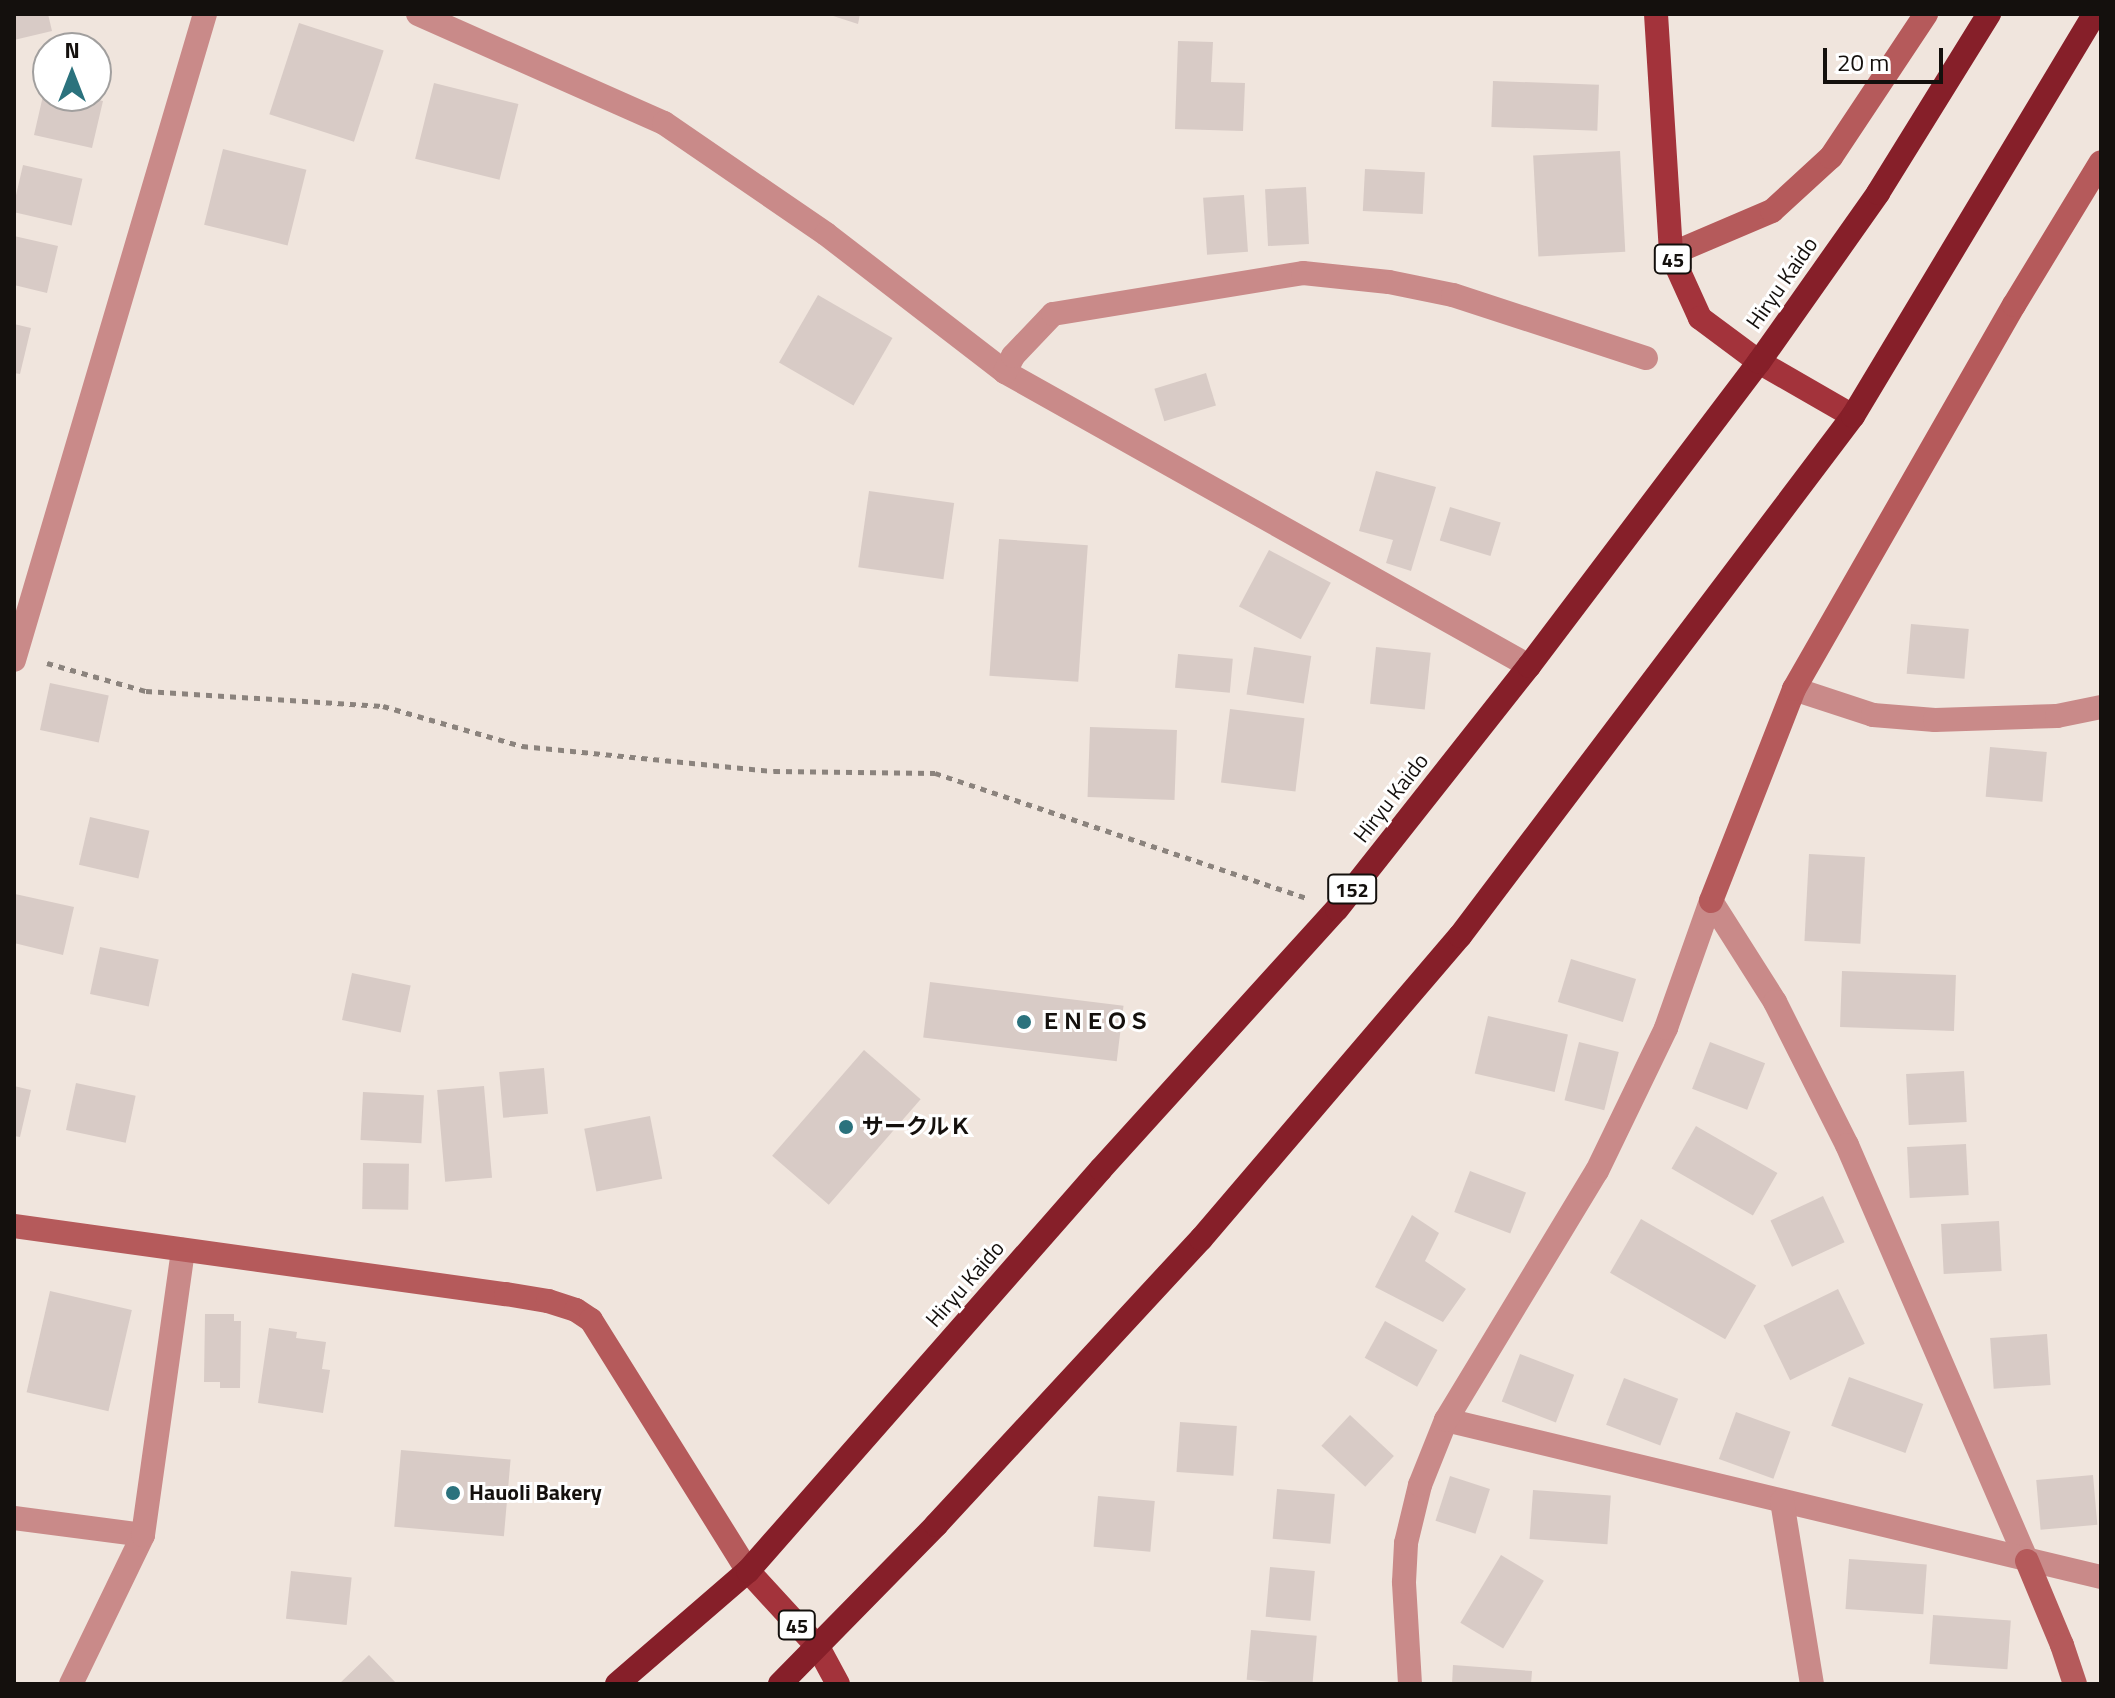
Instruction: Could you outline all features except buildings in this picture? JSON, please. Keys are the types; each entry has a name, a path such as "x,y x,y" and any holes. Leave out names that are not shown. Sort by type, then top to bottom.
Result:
{"highway":[{"name":"Hiryu Kaido","path":"617,1684 748,1571 1101,1169 1337,909 1529,666 1759,362 1878,193 1989,14"},
{"path":"780,1684 1201,1239 1460,936 1853,416 2095,14"}],"main road":[{"name":"45","path":"1656,14 1671,254 1700,318 1759,362 1853,416"},
{"name":"45","path":"748,1571 818,1647 838,1684"}],"street":[{"path":"15,657 205,14"},
{"path":"418,14 664,123 826,234 1005,372 1529,666"},
{"path":"1671,254 1772,211 1831,157 1926,14"},
{"path":"1410,1684 1404,1582 1406,1543 1420,1485 1446,1420 1597,1171 1666,1028 1711,901 1794,689 2014,305 2101,162"},
{"path":"1005,372 1013,356 1053,314 1303,273 1389,282 1453,295 1646,358"},
{"path":"1794,689 1873,715 1935,720 2057,716 2101,707"},
{"path":"1711,901 1775,1002 1847,1145 2027,1561 2075,1684"},
{"path":"14,1226 506,1294 576,1310 591,1320 748,1571"},
{"path":"71,1684 143,1535 183,1250"},
{"path":"1446,1420 2101,1577"},
{"path":"1782,1501 1812,1684"},
{"path":"14,1518 143,1535"}],"path":[{"path":"15,657 146,691 383,706 522,746 774,771 935,773 1337,909"}],"place":[{"name":"ＥＮＥＯＳ","path":"1024,1022"},
{"name":"サークルＫ","path":"846,1127"},
{"name":"Hauoli Bakery","path":"453,1493"}]}
